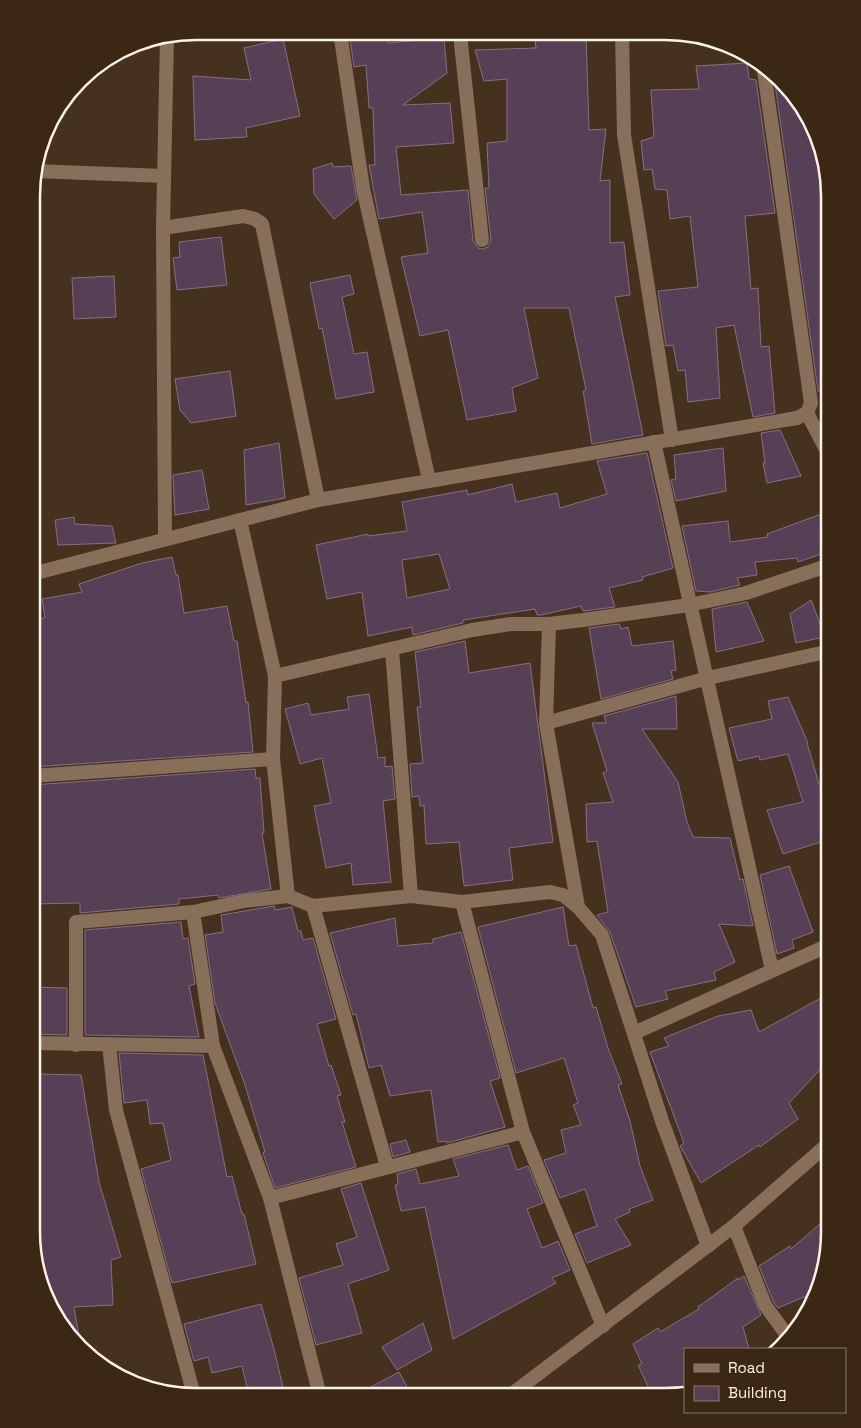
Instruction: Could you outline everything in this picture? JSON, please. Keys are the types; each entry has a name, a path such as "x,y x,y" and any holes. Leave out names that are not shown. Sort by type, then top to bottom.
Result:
{"street":[{"path":"341,40 363,188 429,480"},
{"path":"461,40 482,240"},
{"path":"622,40 624,135 672,440"},
{"path":"165,539 163,228 167,43"},
{"path":"765,76 810,402 807,413 821,440"},
{"path":"42,171 164,176"},
{"path":"163,228 243,216 256,219 262,224 318,500"},
{"path":"40,572 318,500 797,418 807,413"},
{"path":"654,442 772,970"},
{"path":"240,520 275,676 273,759 288,896"},
{"path":"275,676 472,630 510,624 549,624 689,605 746,593 821,569"},
{"path":"549,624 546,723 578,907"},
{"path":"392,650 411,896"},
{"path":"546,723 708,678 821,653"},
{"path":"40,775 273,759"},
{"path":"76,1045 76,922 193,912 244,901 288,896 313,906 411,896 462,902 550,892 563,895 578,907 602,935 662,1122 708,1246"},
{"path":"462,902 523,1132 603,1326"},
{"path":"313,906 387,1166"},
{"path":"193,912 213,1046 270,1198 318,1388"},
{"path":"634,1033 821,949"},
{"path":"40,1043 213,1046"},
{"path":"109,1044 118,1119 192,1388"},
{"path":"270,1198 523,1132"},
{"path":"520,1388 734,1226 821,1150"},
{"path":"734,1226 765,1306 784,1332"}],"building":[{"path":"283,40 300,116 246,128 247,137 195,140 193,76 251,80 244,48"},
{"path":"350,40 388,40 388,43 444,40 447,73 403,105 450,103 454,143 396,147 401,195 468,190 473,241 478,248 482,249 488,247 491,240 485,188 489,188 487,143 507,141 507,79 484,81 475,50 536,48 535,40 586,40 589,130 606,129 600,181 610,180 610,243 624,242 630,295 615,297 643,435 592,444 583,391 586,390 569,308 524,308 538,378 512,388 516,411 467,420 448,330 420,336 401,257 428,253 422,212 379,219 369,165 375,165 373,108 369,108 366,65 354,67"},
{"path":"746,63 749,79 756,80 775,213 745,216 751,289 758,288 761,347 769,346 775,413 753,417 734,325 716,328 720,398 688,402 685,370 678,371 673,345 666,346 658,291 698,287 690,216 670,219 667,190 655,189 652,169 644,170 641,141 654,137 651,90 699,89 696,66"},
{"path":"775,86 789,101 809,136 820,176 821,391 818,391"},
{"path":"332,163 333,167 351,166 357,200 334,219 314,194 313,169"},
{"path":"221,237 227,285 177,290 173,258 180,257 179,242"},
{"path":"350,275 354,294 342,297 354,354 367,352 374,392 336,399 322,328 319,329 310,283"},
{"path":"114,276 116,317 74,319 72,278"},
{"path":"230,371 236,416 191,423 180,410 175,379"},
{"path":"780,430 801,476 767,483 763,463 765,463 761,433"},
{"path":"279,443 285,498 246,505 244,450"},
{"path":"723,448 726,491 676,501 671,480 676,479 674,455"},
{"path":"647,453 673,568 642,577 643,580 609,588 615,607 583,611 581,606 541,615 537,615 535,609 463,620 463,623 413,635 412,627 368,636 362,592 327,599 316,545 368,534 368,536 407,531 402,502 467,490 468,495 512,484 516,502 557,493 560,508 607,494 597,461","holes":["439,554 450,589 407,598 402,560"]},
{"path":"202,470 209,509 175,515 173,475"},
{"path":"821,514 821,554 798,562 797,558 755,562 757,575 737,578 740,585 710,592 696,591 682,526 728,521 730,542 768,537 767,534"},
{"path":"74,517 75,524 112,526 116,543 58,545 55,520"},
{"path":"172,557 176,575 178,575 184,613 227,606 234,641 237,641 246,703 248,702 253,752 40,766 40,618 45,618 42,599 82,592 79,584 142,563"},
{"path":"811,600 821,626 821,638 796,643 790,614"},
{"path":"747,602 764,641 716,652 712,609"},
{"path":"619,624 621,629 628,627 632,646 673,641 676,670 671,671 673,679 601,699 589,628"},
{"path":"465,641 469,673 530,663 553,842 509,848 513,880 464,886 459,842 426,844 424,805 420,806 419,796 412,797 410,764 423,763 417,707 421,707 415,652"},
{"path":"369,694 378,758 385,757 385,767 392,766 395,799 383,801 391,882 353,885 351,863 326,868 314,806 331,803 322,758 300,764 285,709 308,703 311,715 349,709 347,697"},
{"path":"676,696 677,729 642,729 678,782 687,822 693,837 730,838 740,880 743,879 753,926 719,924 735,962 714,972 716,980 665,991 668,999 636,1007 610,932 597,915 608,912 597,841 587,842 586,804 613,802 603,773 607,771 592,723 606,723 604,716"},
{"path":"788,697 808,743 819,784 821,783 821,842 783,854 767,810 803,802 788,754 760,760 759,756 738,761 729,728 772,719 768,701"},
{"path":"255,769 256,778 260,778 264,833 262,833 271,889 219,898 218,895 179,899 179,904 80,913 80,903 40,904 40,784"},
{"path":"789,866 813,932 792,940 794,948 777,954 760,875"},
{"path":"274,906 275,910 292,907 298,931 301,931 303,940 313,938 336,1019 317,1024 329,1066 331,1065 341,1095 337,1096 345,1122 342,1122 356,1167 275,1188 264,1156 263,1152 265,1152 245,1085 215,1003 205,935 223,932 221,915"},
{"path":"563,907 569,946 576,945 593,1008 596,1007 608,1048 622,1084 618,1085 630,1121 640,1166 653,1200 629,1209 630,1212 615,1219 631,1245 587,1263 575,1234 597,1226 585,1189 560,1198 544,1160 566,1153 561,1130 581,1125 573,1105 578,1103 564,1058 516,1073 478,927"},
{"path":"395,918 398,946 433,943 433,939 461,932 500,1078 490,1081 505,1127 447,1143 446,1141 438,1142 431,1090 390,1096 381,1065 369,1068 356,1014 353,1015 330,933"},
{"path":"181,922 183,939 188,938 195,984 189,986 199,1037 85,1035 85,930"},
{"path":"40,987 67,988 67,1035 40,1034"},
{"path":"821,998 821,1069 789,1103 798,1119 760,1147 759,1145 701,1183 680,1146 684,1143 650,1052 669,1046 664,1038 718,1016 751,1010 759,1032"},
{"path":"119,1053 203,1055 227,1177 232,1176 242,1214 244,1214 256,1264 172,1283 141,1169 171,1160 163,1123 150,1124 147,1100 124,1103"},
{"path":"40,1074 81,1075 99,1182 121,1257 111,1260 113,1305 74,1307 79,1334 61,1310 52,1292 45,1272 40,1242"},
{"path":"406,1140 410,1152 393,1157 390,1144"},
{"path":"508,1145 517,1170 528,1166 543,1203 527,1209 542,1248 558,1241 570,1270 552,1278 556,1283 453,1339 425,1207 401,1211 395,1185 398,1184 397,1174 416,1169 420,1184 459,1176 453,1159"},
{"path":"361,1183 389,1270 348,1284 362,1333 316,1345 299,1278 343,1265 336,1244 357,1237 341,1189"},
{"path":"821,1223 818,1262 807,1296 778,1308 773,1301 759,1266 790,1246 791,1249"},
{"path":"744,1276 761,1315 743,1327 749,1348 684,1348 684,1387 649,1388 638,1365 642,1364 633,1344 658,1328 660,1332 699,1309 698,1307 738,1278 738,1280"},
{"path":"261,1304 283,1388 247,1388 242,1366 212,1373 208,1357 194,1361 184,1324"},
{"path":"423,1323 432,1350 397,1370 382,1347"},
{"path":"399,1372 408,1388 369,1388"}]}
